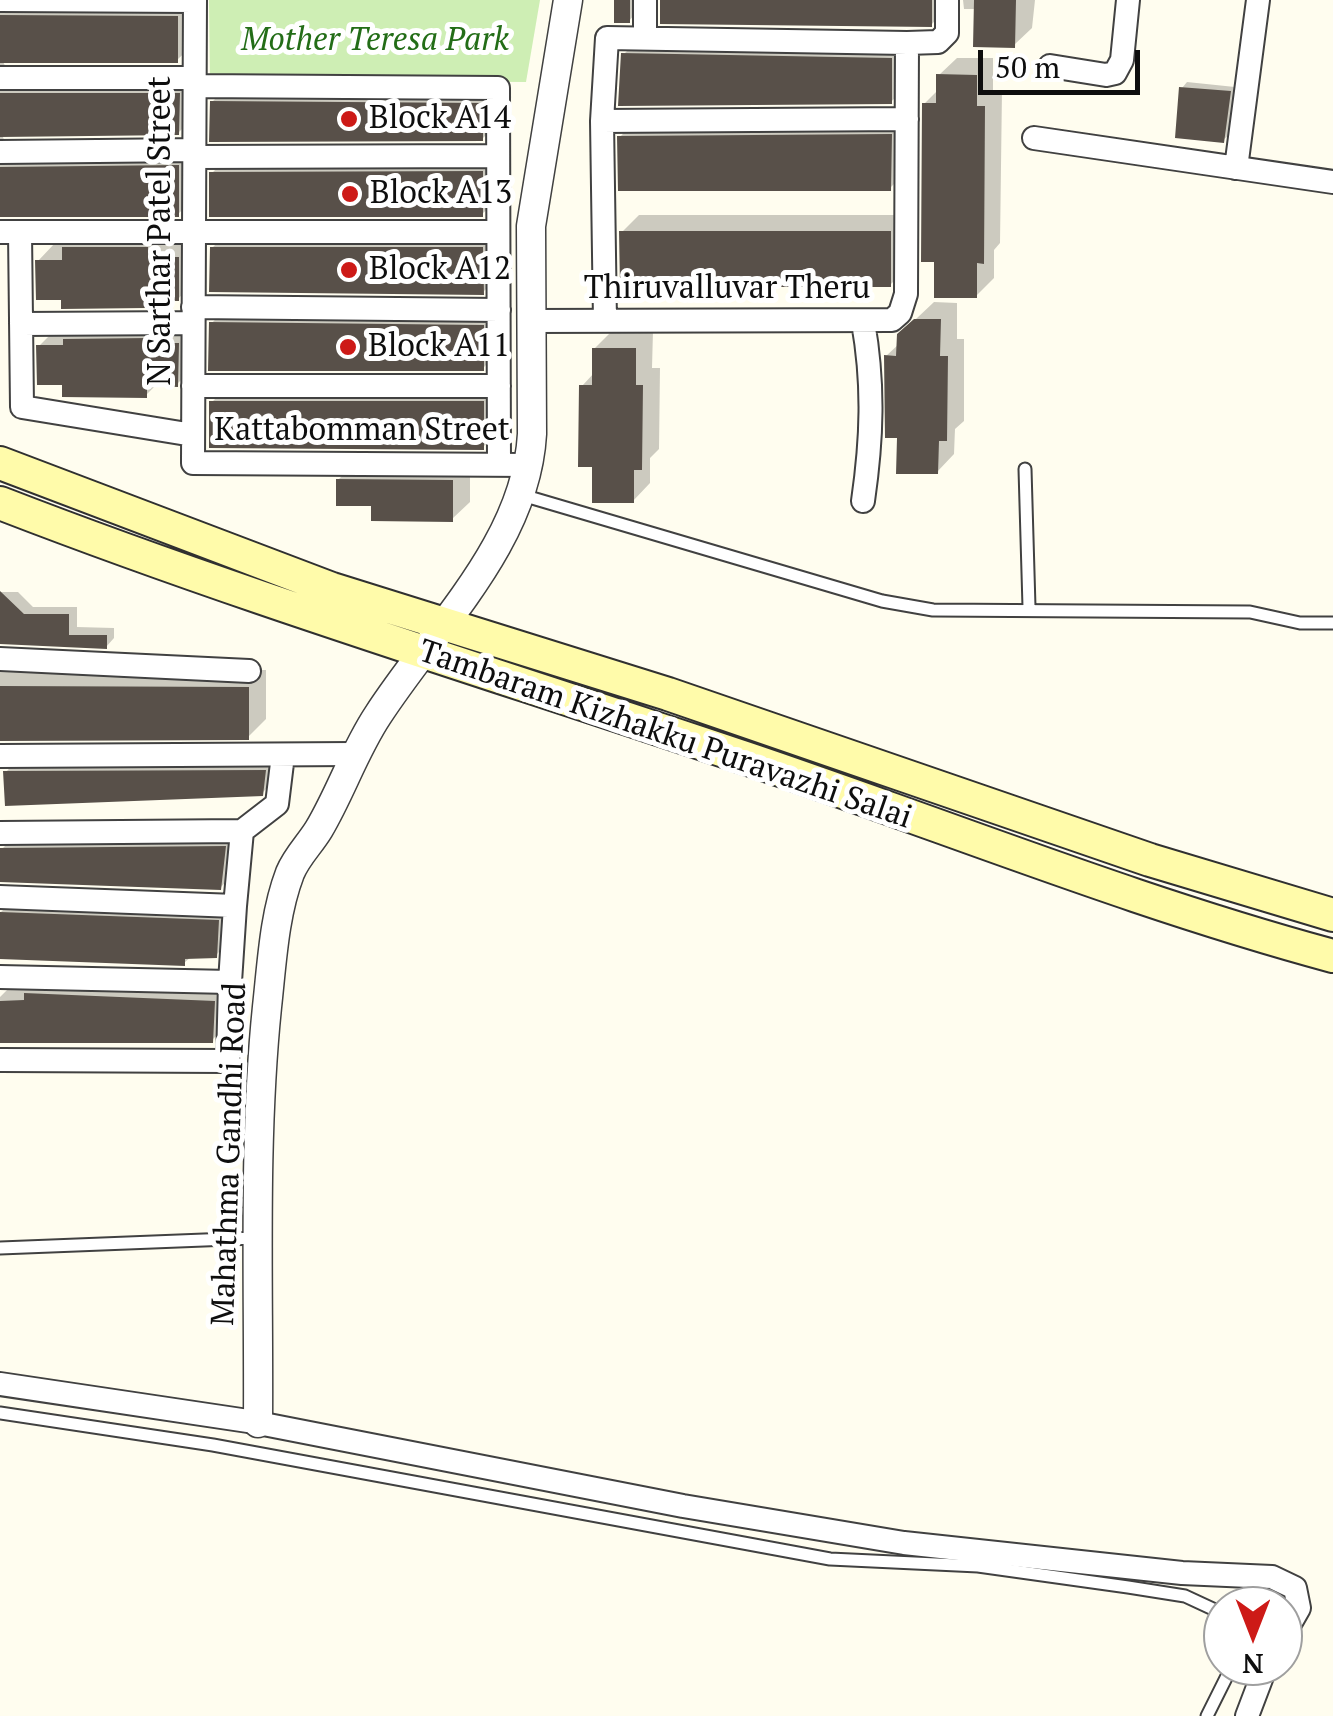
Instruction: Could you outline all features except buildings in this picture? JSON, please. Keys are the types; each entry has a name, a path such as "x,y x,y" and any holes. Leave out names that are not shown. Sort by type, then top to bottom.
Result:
{"main road":[{"name":"Tambaram Kizhakku Puravazhi Salai","path":"0,464 332,589 725,713 1150,860 1333,916"},
{"name":"Tambaram Kizhakku Puravazhi Salai","path":"0,503 203,579 750,759 1050,868 1333,956"}],"street":[{"path":"0,0 195,0"},
{"name":"N Sarthar Patel Street","path":"192,463 195,0"},
{"name":"Mahathma Gandhi Road","path":"258,1423 261,1085 274,942 291,871 320,827 354,754 492,553 522,495 530,464 534,208 568,0"},
{"path":"645,0 645,37"},
{"path":"605,321 602,121 607,38 938,42 948,33 947,0"},
{"path":"1050,66 1106,76 1116,73 1122,60 1128,0"},
{"path":"1236,168 1258,0"},
{"path":"602,121 907,119 907,43"},
{"path":"0,78 498,88 499,464"},
{"name":"Thiruvalluvar Theru","path":"532,321 892,320 900,313 906,294 907,119"},
{"path":"1034,138 1333,182"},
{"path":"0,152 498,156"},
{"path":"192,435 22,407 21,324 10,232 498,232"},
{"path":"21,324 193,315 499,310"},
{"path":"863,322 873,377 872,440 863,500"},
{"path":"193,386 499,386"},
{"name":"Kattabomman Street","path":"192,463 530,464"},
{"path":"0,659 249,672"},
{"path":"0,756 354,754"},
{"path":"0,833 242,831 277,804 283,755"},
{"path":"0,1060 228,1060 242,831"},
{"path":"0,897 235,906"},
{"path":"0,977 230,982"},
{"path":"0,1384 258,1423 682,1506 904,1543 1182,1572 1272,1577 1291,1586"},
{"path":"1247,1716 1255,1686"}],"lane":[{"path":"1024,469 1029,607"},
{"path":"522,495 882,601 933,610 1029,607 1250,612 1300,622 1333,623"},
{"path":"0,1248 259,1238"},
{"path":"0,1414 213,1445 830,1559 978,1566 1128,1586 1185,1596 1203,1604"},
{"path":"1207,1716 1222,1686"}],"green space":[{"name":"Mother Teresa Park","path":"209,0 540,0 526,82 210,80"}],"place":[{"name":"Block A14","path":"349,119"},
{"name":"Block A13","path":"350,194"},
{"name":"Block A12","path":"349,270"},
{"name":"Block A11","path":"348,347"}]}
